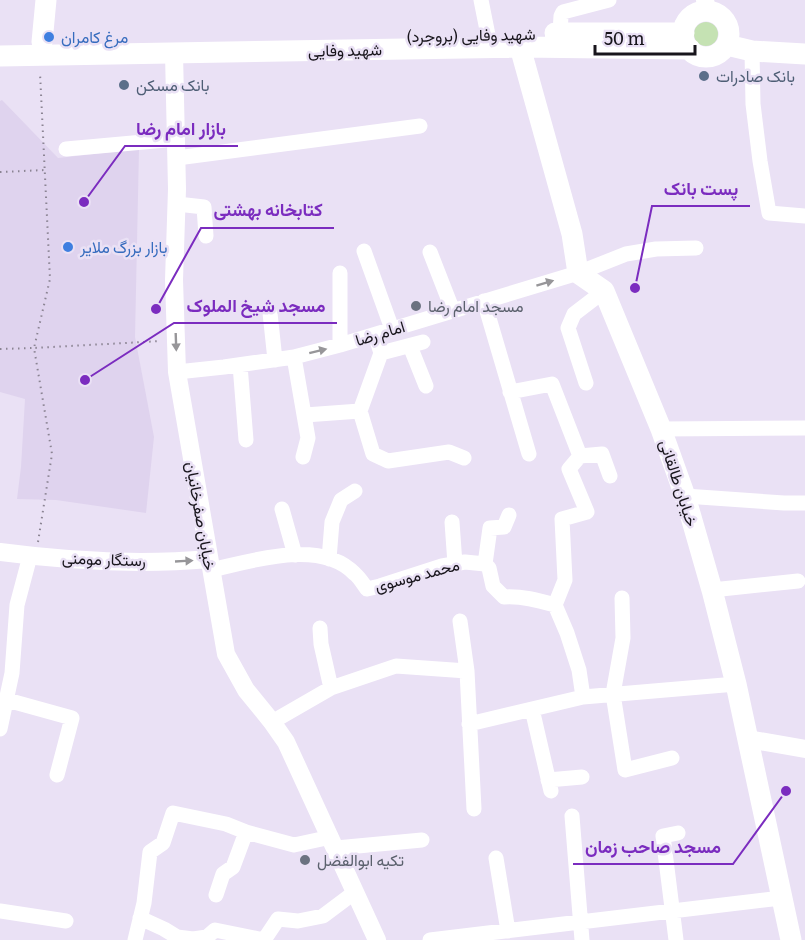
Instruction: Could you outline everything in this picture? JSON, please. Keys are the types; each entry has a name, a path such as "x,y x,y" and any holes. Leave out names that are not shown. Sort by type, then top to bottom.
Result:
{"main road":[{"path":"41,49 46,0"},
{"path":"706,6 724,20 729,34 727,45 712,56 697,55 687,41 686,23 706,6"},
{"name":"شهید وفایی (بروجرد)","path":"41,49 560,33 687,41"},
{"name":"شهید وفایی","path":"0,43 41,49 174,53 520,47 687,41"},
{"path":"727,45 752,51 805,54"},
{"path":"520,47 572,234 578,273 604,291"},
{"name":"شهید وفایی","path":"0,56 41,49"},
{"name":"خیابان طالقانی","path":"604,291 662,429 685,496 736,684 791,940"}],"street":[{"path":"481,0 488,35"},
{"path":"560,33 563,12 609,0"},
{"path":"752,51 753,104 768,213 805,216"},
{"name":"خیابان صفرخانیان","path":"174,53 177,139 174,280 177,372 226,654 246,690 286,742 377,940"},
{"path":"177,158 420,126"},
{"path":"66,149 177,139"},
{"path":"177,204 204,207 206,236"},
{"name":"امام رضا","path":"177,372 294,357 375,335 578,273 626,254 656,249 696,248"},
{"path":"364,251 392,329"},
{"path":"430,252 453,311"},
{"path":"340,273 340,345"},
{"path":"586,383 568,328 574,314 604,291"},
{"path":"484,301 529,454"},
{"path":"270,313 275,360"},
{"path":"375,335 381,353 360,411 373,454 388,461 449,452 464,458"},
{"path":"381,353 416,344 426,386"},
{"path":"294,357 308,438 303,458"},
{"path":"240,365 246,440"},
{"path":"510,392 552,384 580,456"},
{"path":"305,415 360,411"},
{"path":"662,429 805,428"},
{"path":"583,697 579,670 555,605 565,580 562,519 587,512 569,470 580,456 602,454 610,476"},
{"path":"329,559 332,522 341,500 355,491"},
{"path":"685,496 805,503"},
{"path":"282,509 295,555"},
{"path":"509,515 504,527 490,528 485,564 489,568 493,586 504,597 531,598 555,605"},
{"path":"452,522 455,564"},
{"name":"رستگار مومنی","path":"0,552 118,561 210,564"},
{"name":"محمد موسوی","path":"210,564 281,555 318,555 339,562 354,572 367,589 442,566 465,562 485,564"},
{"path":"0,729 12,673 16,605 33,556"},
{"path":"712,590 798,581"},
{"path":"622,598 622,638 613,694 625,770 672,758"},
{"path":"460,621 467,671 474,809"},
{"path":"320,628 321,644 331,688"},
{"path":"272,722 331,688 396,666 467,671"},
{"path":"469,724 583,697 736,684"},
{"path":"7,700 72,717 57,775"},
{"path":"532,709 550,785 582,777"},
{"path":"748,739 805,749"},
{"path":"135,940 144,903 150,852 163,843 173,813 226,824 294,845 422,840"},
{"path":"572,816 582,940"},
{"path":"216,895 223,874 233,867 246,832"},
{"path":"676,940 663,836 678,833"},
{"path":"496,858 508,931"},
{"path":"140,918 177,937 193,939 207,937 215,930 264,939 278,919 298,921 323,916 355,892"},
{"path":"430,940 508,931 526,934 580,922 781,898"},
{"path":"0,911 66,921"}],"path":[{"path":"33,556 52,454 34,348 50,279 41,49"},
{"path":"0,172 45,170"},
{"path":"0,349 176,340"}],"shaded area":[{"name":"بازار بزرگ ملایر","path":"2,100 58,158 139,149 135,337 154,437 146,513 56,500 17,499 25,399 0,392 0,101"}],"green space":[{"path":"706,22 715,25 718,34 715,43 706,46 697,43 694,34 697,25"}],"place":[{"name":"مرغ کامران","path":"49,37"},
{"name":"بانک صادرات","path":"704,76"},
{"name":"بانک مسکن","path":"124,85"},
{"name":"بازار امام رضا","path":"84,202"},
{"name":"بازار بزرگ ملایر","path":"68,247"},
{"name":"پست بانک","path":"635,288"},
{"name":"مسجد امام رضا","path":"416,306"},
{"name":"کتابخانه بهشتی","path":"156,309"},
{"name":"مسجد شیخ الملوک","path":"85,380"},
{"name":"مسجد صاحب زمان","path":"786,791"},
{"name":"تکیه ابوالفضل","path":"305,860"}]}
